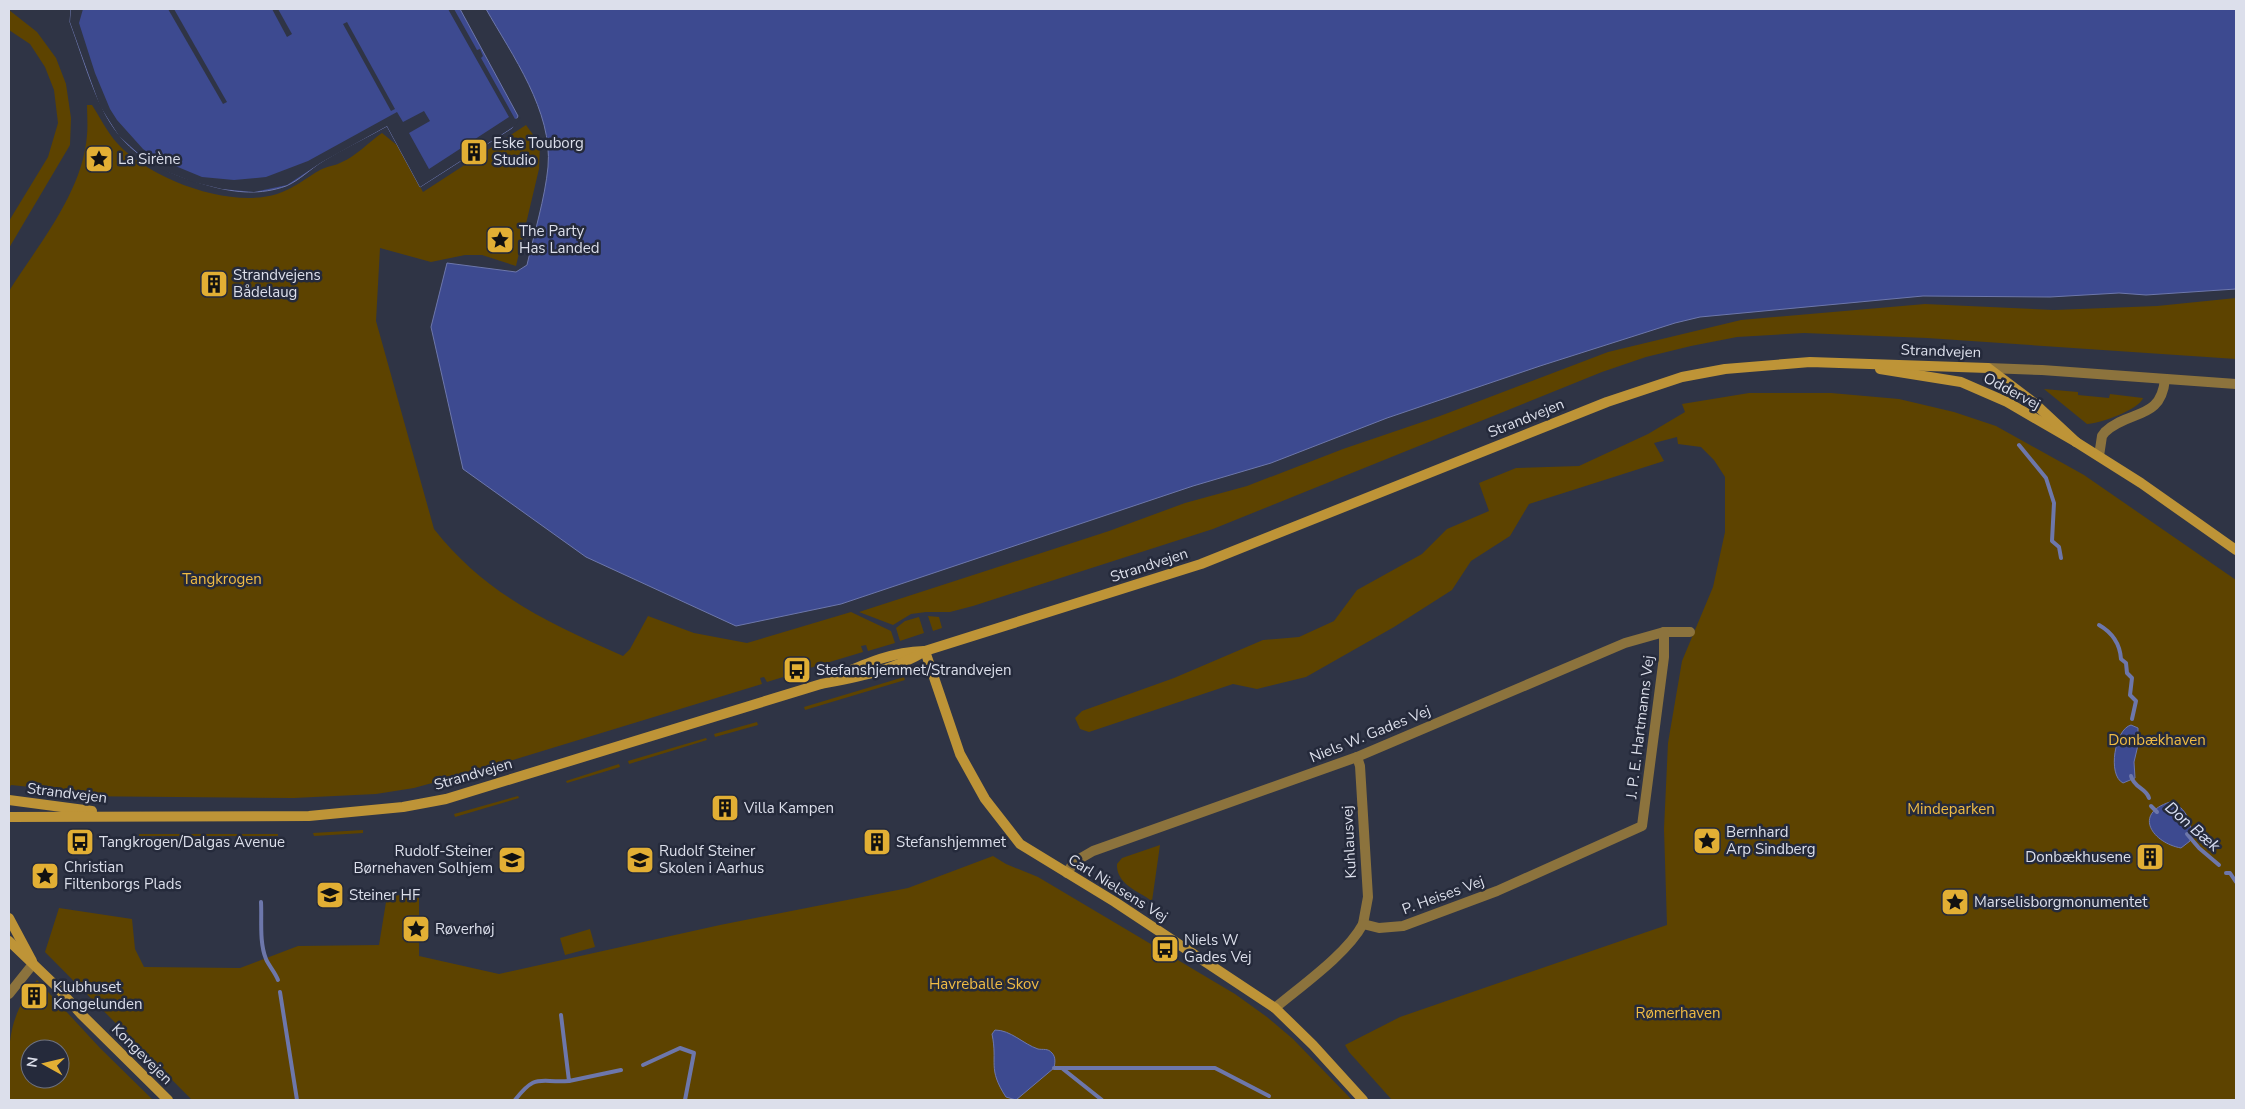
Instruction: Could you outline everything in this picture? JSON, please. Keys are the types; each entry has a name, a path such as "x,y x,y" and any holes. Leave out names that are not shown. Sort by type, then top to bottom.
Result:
{"street":[{"name":"Strandvejen","path":"9,816 22,818 121,815 309,816 365,812 427,803 821,684 864,676 904,664 925,651 1201,564 1644,388 1725,369 1766,364 1842,362 2042,370 2236,384"},
{"name":"Oddervej","path":"1842,362 1961,382 2007,402 2099,456 2236,550"},
{"name":"Oddervej","path":"1988,368 2033,402 2076,442"},
{"path":"2099,456 2102,436 2105,432 2156,406 2164,393 2165,379"},
{"name":"Niels W. Gades Vej","path":"1067,873 1074,862 1093,851 1357,757 1625,642 1664,632 1690,632"},
{"name":"J. P. E. Hartmanns Vej","path":"1642,826 1664,658 1664,632"},
{"name":"Carl Nielsens Vej","path":"925,651 960,754 985,798 1020,844 1156,928 1275,1008 1313,1045 1363,1100"},
{"name":"Kuhlausvej","path":"1357,757 1360,766 1368,897 1363,924"},
{"name":"Strandvejen","path":"9,800 121,815"},
{"name":"P. Heises Vej","path":"1363,924 1379,928 1403,926 1497,891 1642,826"},
{"path":"9,918 33,964"},
{"path":"1275,1008 1357,936 1363,924"},
{"path":"9,942 33,964"},
{"path":"9,994 33,964"},
{"name":"Kongevejen","path":"33,964 80,1014 168,1100"}],"green space":[{"path":"9,10 37,32 56,58 66,84 71,118 70,145 9,248 9,221 48,157 58,123 54,90 45,67 30,44 9,30"},
{"name":"Tangkrogen","path":"87,105 92,105 117,143 131,156 169,179 191,188 214,194 258,198 283,192 320,170 347,159 382,133 398,146 423,192 526,125 540,144 539,169 516,266 482,255 465,255 431,262 380,248 376,321 434,529 475,572 520,605 570,632 623,656 630,649 648,616 694,633 747,643 851,612 891,631 895,643 868,651 866,645 861,646 863,652 803,670 801,665 791,668 793,674 767,682 764,677 760,678 762,684 490,767 414,788 376,794 294,798 67,796 40,794 40,788 11,785 9,789 9,291 57,217 77,177 84,156 87,135"},
{"path":"2236,298 2236,359 1927,338 1804,333 1737,337 1691,346 1646,357 1602,372 1213,529 973,606 950,612 911,614 893,625 859,612 1109,531 1185,503 1247,486 1343,449 1440,416 1608,352 1741,320 1925,304 2054,310 2157,306"},
{"path":"2044,389 2078,392 2078,395 2109,398 2110,394 2143,398 2135,407 2127,411 2087,424"},
{"name":"Mindeparken","path":"1749,393 1831,393 1899,399 1954,412 1996,426 2084,475 2236,580 2236,1100 1392,1100 1349,1052 1345,1045 1400,1017 1667,925 1664,829 1668,743 1682,661 1713,587 1725,532 1725,477 1714,460 1701,447 1678,444 1677,437 1654,443 1664,461 1529,504 1510,536 1471,561 1452,590 1394,627 1306,677 1257,689 1233,684 1089,732 1080,729 1075,718 1082,711 1174,678 1263,640 1299,637 1334,621 1357,590 1422,554 1447,529 1489,511 1479,483 1516,468 1579,466 1648,434 1685,412 1682,404"},
{"path":"928,616 939,617 942,628 933,631"},
{"path":"919,617 924,633 900,641 896,628 905,621"},
{"path":"904,677 905,680 805,710 804,707"},
{"path":"757,722 758,725 715,737 714,734"},
{"path":"706,738 707,740 629,764 628,761"},
{"path":"619,764 620,767 567,783 566,781"},
{"path":"518,796 519,798 455,817 454,814"},
{"path":"363,830 363,833 314,836 313,833"},
{"path":"139,834 278,834 278,836 139,836"},
{"path":"1160,845 1152,901 1124,882 1120,877 1117,864 1122,858"},
{"name":"Havreballe Skov","path":"993,856 1006,864 1038,877 1235,994 1293,1039 1352,1100 192,1100 45,952 59,908 132,919 135,949 144,967 240,968 298,946 379,945 387,896 419,894 419,956 499,974 720,925 908,888"},
{"path":"590,929 595,947 565,955 560,938"},
{"path":"37,980 100,1048 153,1100 9,1100 9,1051 14,1023 19,1009"}],"water":[{"path":"71,9 460,9 518,116 512,128 420,187 387,126 331,156 286,186 258,192 211,186 176,175 150,162 129,146 114,128 91,82 70,22"},
{"path":"486,9 2236,9 2236,289 2146,295 2119,293 2050,297 1923,296 1700,317 1675,323 1540,366 1387,418 1271,463 1193,486 841,604 736,626 586,557 463,469 431,327 447,263 516,272 527,265 542,203 548,167 548,146 544,125 529,84"},
{"path":"2131,725 2138,728 2138,745 2134,762 2135,778 2123,783 2115,771 2115,752 2117,743 2125,728"},
{"path":"2170,802 2180,807 2190,823 2190,841 2181,848 2162,840 2155,834 2149,821 2158,807"},
{"path":"995,1030 1006,1032 1038,1049 1049,1050 1054,1056 1054,1068 1016,1100 1006,1097 997,1079 994,1066 992,1034"}],"pier":[{"path":"71,9 83,9 79,23 95,73 110,109 117,120 143,149 156,158 202,177 234,180 266,177 308,161 397,112 403,122 424,111 430,121 409,133 429,169 509,117 448,9 454,9 477,50 480,49 483,56 481,58 515,119 521,117 516,125 420,187 387,126 322,162 287,185 254,192 222,189 193,182 160,169 147,161 119,136 100,106 70,22"},
{"path":"168,9 174,9 227,102 223,104"},
{"path":"272,9 278,9 292,34 287,37"},
{"path":"347,22 395,109 391,111 343,24"}],"waterway":[{"name":"Don Bæk","path":"2019,445 2046,478 2054,503 2052,541 2059,547 2061,558"},
{"name":"Don Bæk","path":"2099,625 2115,639 2121,659 2126,663 2127,673 2132,678 2130,695 2136,701 2132,719"},
{"name":"Don Bæk","path":"2131,776 2149,798"},
{"name":"Don Bæk","path":"2151,806 2157,812"},
{"name":"Don Bæk","path":"2187,834 2199,848 2219,865"},
{"name":"Don Bæk","path":"2226,873 2230,873 2236,882"},
{"path":"261,902 264,952 267,962 278,980"},
{"path":"280,992 297,1100"},
{"path":"561,1015 569,1081 621,1070"},
{"path":"643,1065 680,1048 694,1053 685,1100"},
{"path":"1054,1068 1215,1068 1269,1096"},
{"path":"1063,1069 1102,1100"},
{"path":"515,1100 528,1086 538,1081 569,1081"}],"place":[{"name":"Eske Touborg Studio","path":"474,152"},
{"name":"La Sirène","path":"99,159"},
{"name":"The Party Has Landed","path":"500,240"},
{"name":"Strandvejens Bådelaug","path":"214,284"},
{"name":"Stefanshjemmet/Strandvejen","path":"797,670"},
{"name":"Villa Kampen","path":"725,808"},
{"name":"Bernhard Arp Sindberg","path":"1707,841"},
{"name":"Tangkrogen/Dalgas Avenue","path":"80,842"},
{"name":"Stefanshjemmet","path":"877,842"},
{"name":"Donbækhusene","path":"2150,857"},
{"name":"Rudolf-Steiner Børnehaven Solhjem","path":"512,860"},
{"name":"Rudolf Steiner Skolen i Aarhus","path":"640,860"},
{"name":"Christian Filtenborgs Plads","path":"45,876"},
{"name":"Steiner HF","path":"330,895"},
{"name":"Marselisborgmonumentet","path":"1955,902"},
{"name":"Røverhøj","path":"416,929"},
{"name":"Niels W Gades Vej","path":"1165,949"},
{"name":"Klubhuset Kongelunden","path":"34,996"}],"park label":[{"name":"Donbækhaven","path":"2157,740"},
{"name":"Rømerhaven","path":"1678,1013"}]}
